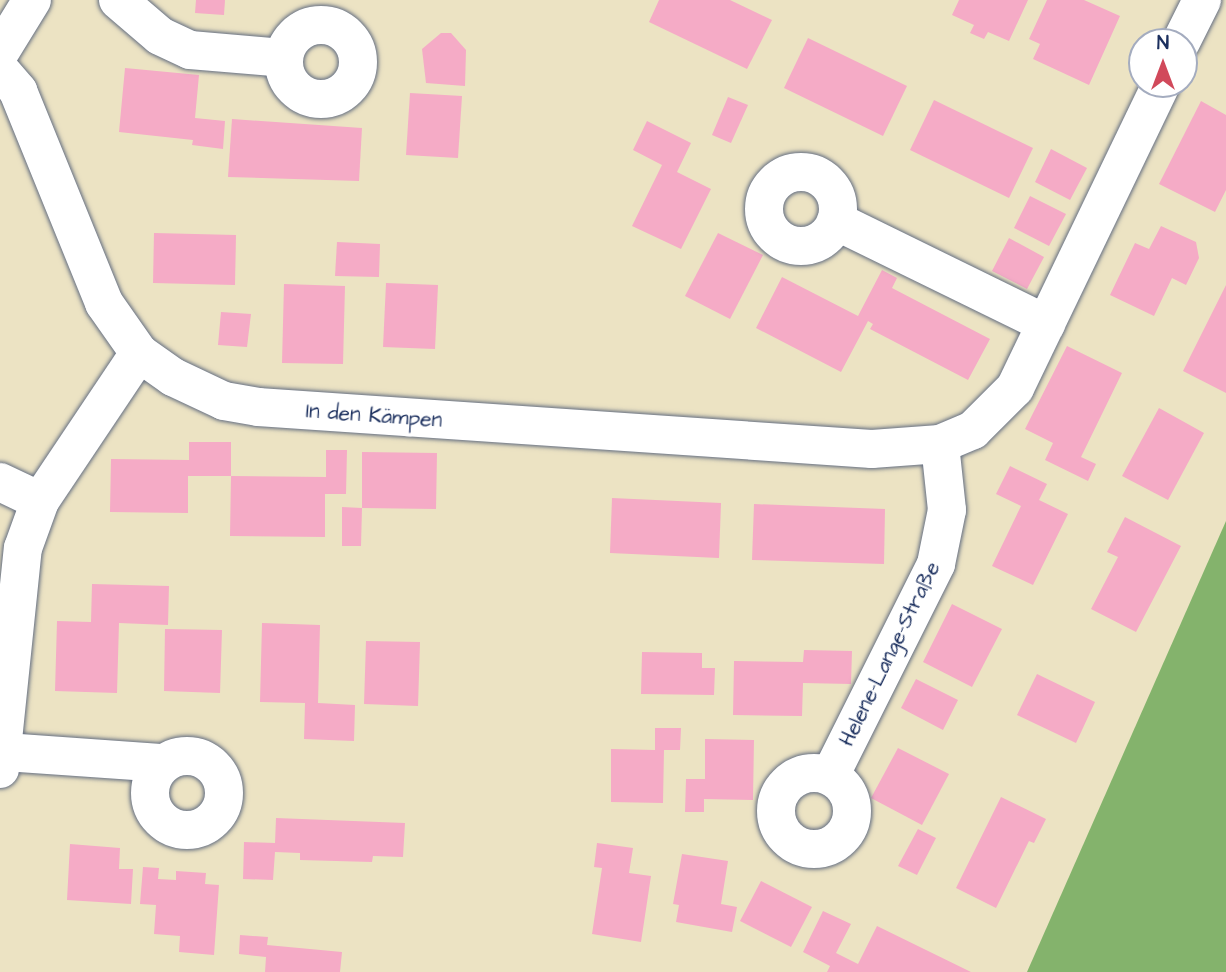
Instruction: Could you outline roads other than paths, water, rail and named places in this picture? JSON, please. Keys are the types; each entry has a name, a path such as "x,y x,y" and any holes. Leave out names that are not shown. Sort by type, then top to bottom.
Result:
{"street":[{"path":"0,52 32,0"},
{"path":"118,0 159,36 190,50 283,58"},
{"path":"1188,28 1202,0"},
{"name":"In den Kämpen","path":"0,70 18,90 104,303 139,353 173,377 211,395 258,407 850,448 940,444"},
{"path":"940,444 987,420 1015,388 1154,98"},
{"path":"836,221 1045,324"},
{"path":"139,353 40,502 23,548 15,596 3,760 164,763"},
{"name":"Helene-Lange-Straße","path":"830,776 936,564 947,510 940,444"},
{"path":"0,482 40,502"}]}
